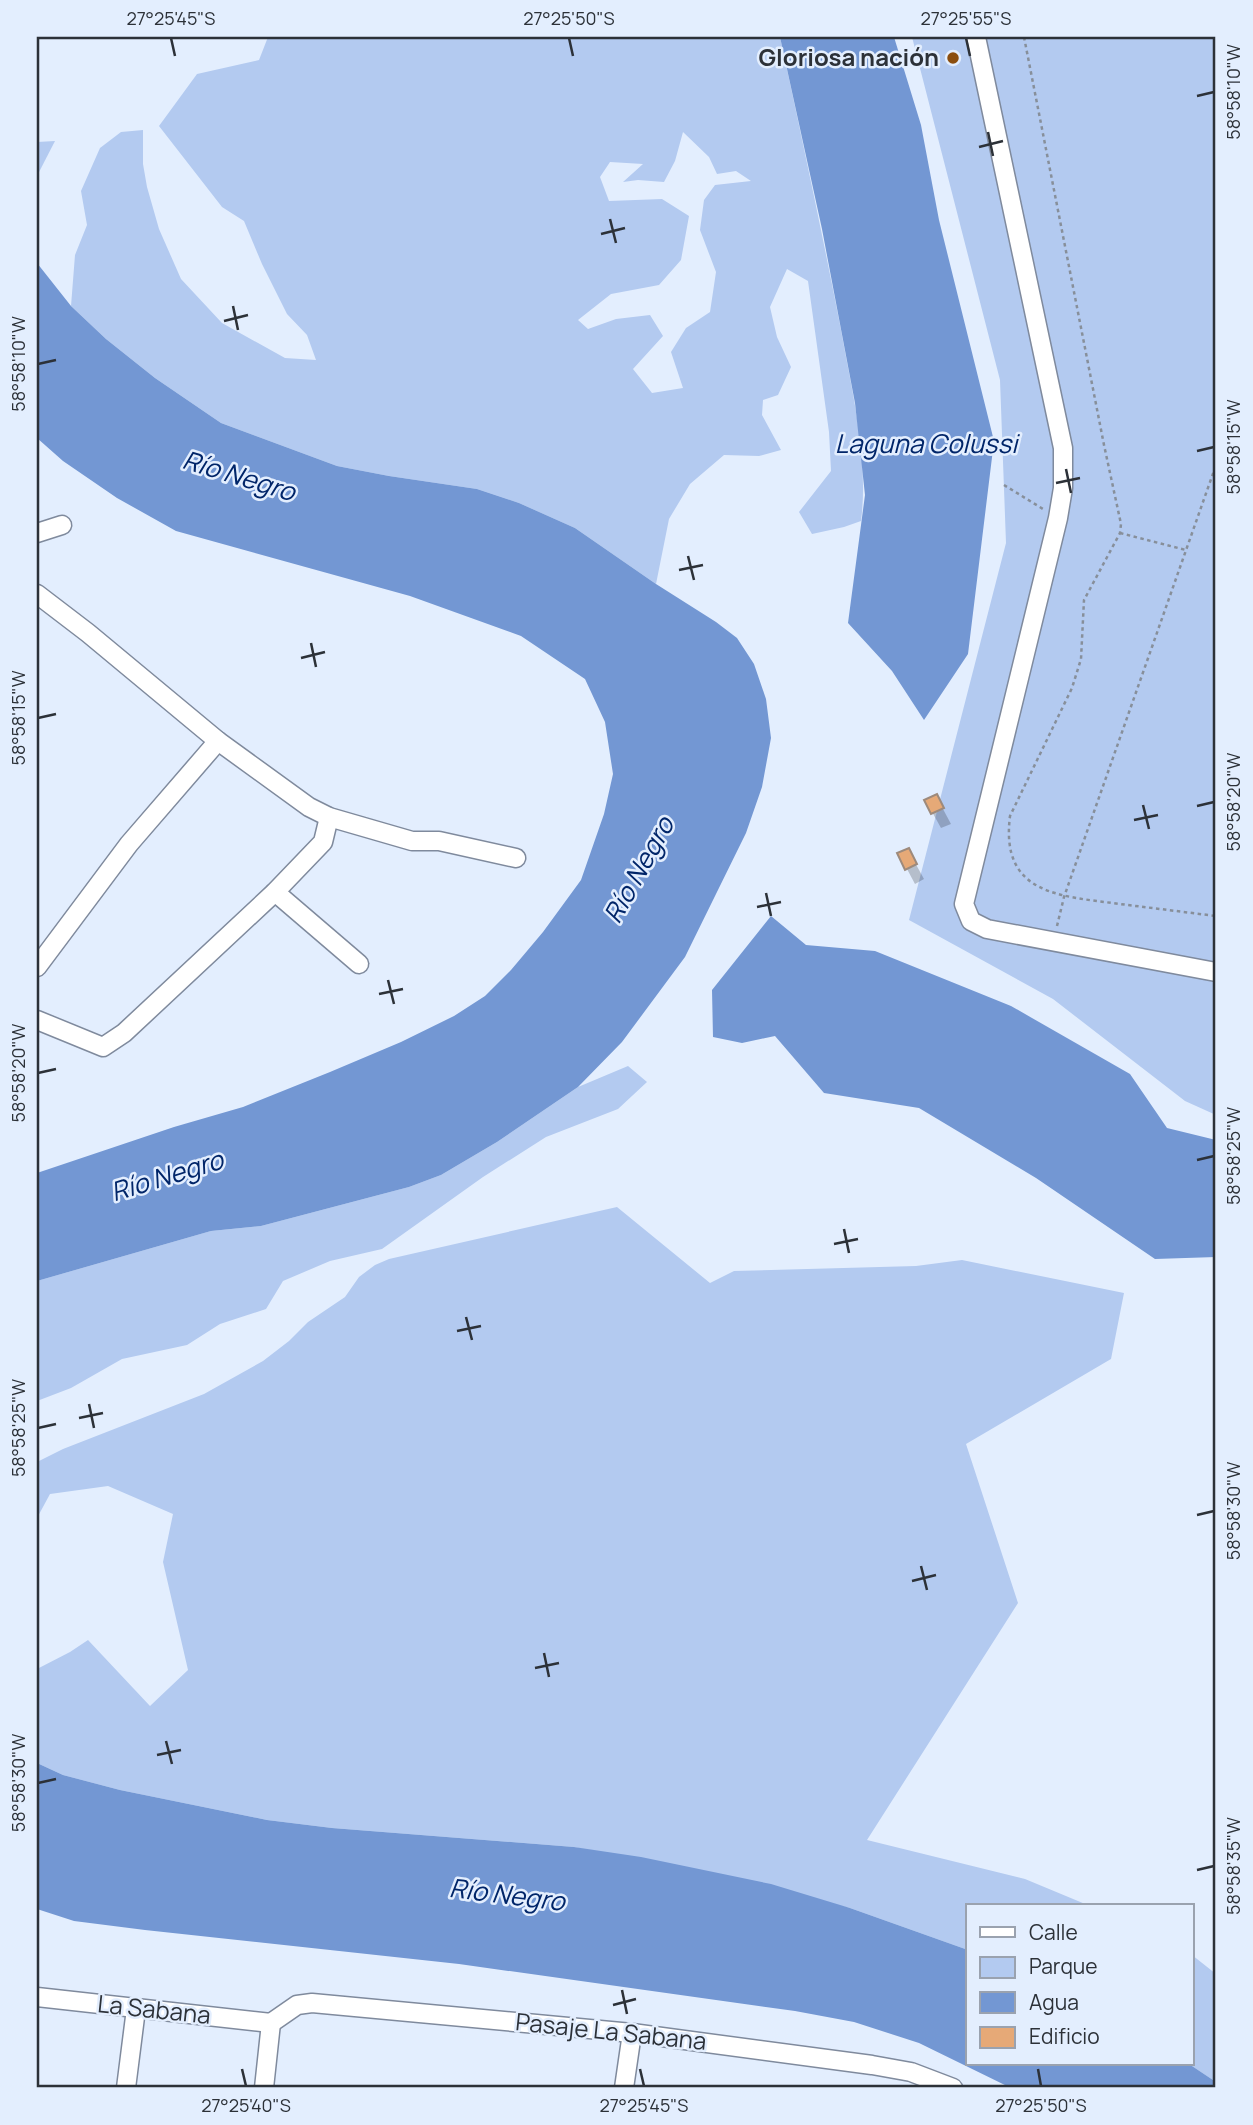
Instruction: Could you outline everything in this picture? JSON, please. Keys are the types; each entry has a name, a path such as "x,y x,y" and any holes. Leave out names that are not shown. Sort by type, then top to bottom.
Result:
{"street":[{"path":"976,37 1063,448 1063,488 964,904 971,921 986,929 1216,972"},
{"path":"37,533 62,525"},
{"path":"37,594 218,741 309,807 329,817 412,841 439,841 516,859"},
{"path":"37,967 129,844 218,741"},
{"path":"37,1020 103,1047 124,1033 275,892 323,842 329,817"},
{"path":"275,892 359,964"},
{"name":"La Sabana","path":"37,1997 271,2023"},
{"name":"Pasaje La Sabana","path":"271,2023 297,2005 312,2003 632,2033 872,2065 911,2072 953,2088"},
{"path":"127,2088 136,2009"},
{"path":"264,2088 271,2023"},
{"path":"625,2088 632,2033"}],"path":[{"path":"1053,943 1064,897 1216,465"},
{"path":"1004,485 1058,518"},
{"path":"1120,533 1186,550"},
{"path":"1064,897 1216,916"}],"green space":[{"path":"268,37 780,37 854,401 863,474 861,521 812,534 799,512 831,471 829,432 808,281 787,269 770,307 777,337 791,367 778,395 763,400 762,415 781,450 759,456 724,455 690,484 669,519 656,584 575,528 519,503 477,489 337,466 221,423 155,378 106,339 71,306 75,255 87,225 81,191 100,148 121,132 143,130 143,164 147,187 159,229 181,279 222,323 285,358 316,360 307,335 287,314 244,221 222,207 159,126 197,74 259,60","holes":["683,132 709,157 717,174 736,171 751,181 715,185 704,200 700,230 716,272 710,312 686,328 671,352 683,388 652,393 633,369 663,336 650,315 616,319 588,329 578,320 611,294 659,285 681,260 689,216 662,199 609,201 600,177 610,162 643,164 623,182 664,182 675,161"]},
{"path":"912,37 1216,37 1216,1115 1185,1101 1053,999 909,920 1006,543 1000,380"},
{"path":"55,141 37,176 37,142"},
{"path":"628,1066 647,1082 618,1109 546,1137 483,1177 382,1249 330,1261 283,1281 266,1309 220,1324 187,1345 122,1359 71,1388 37,1401 37,1281 211,1231 261,1226 409,1187 441,1175 497,1142 578,1087"},
{"path":"617,1207 710,1283 734,1271 916,1266 962,1260 1124,1293 1111,1359 966,1444 1018,1603 867,1840 1025,1879 1085,1904 966,1904 966,1949 850,1908 574,1847 332,1828 267,1820 120,1790 63,1775 37,1763 37,1669 88,1640 150,1706 188,1670 163,1562 173,1514 108,1486 50,1494 37,1518 37,1462 63,1449 204,1394 263,1361 308,1322 345,1297 359,1277 389,1259"},
{"path":"1194,1957 1216,1974 1216,2082 1192,2066"}],"water":[{"name":"Laguna Colussi","path":"780,37 894,37 921,125 939,220 994,441 968,654 924,720 892,671 848,623 865,495 855,403 822,229"},
{"name":"Río Negro","path":"37,263 71,306 106,339 155,378 221,423 337,466 477,489 519,503 575,528 737,638 754,664 766,699 771,738 762,787 746,833 685,957 622,1042 578,1087 497,1142 441,1175 409,1187 261,1226 211,1231 37,1281 37,1173 243,1107 401,1042 454,1016 485,996 543,932 581,880 604,814 613,774 605,722 585,679 521,636 410,596 176,531 117,498 63,461 37,438"},
{"path":"771,916 806,945 875,951 1011,1006 1130,1074 1167,1128 1216,1140 1216,1257 1155,1259 1036,1178 919,1108 824,1093 775,1036 742,1043 713,1037 712,990"},
{"name":"Río Negro","path":"37,1763 63,1775 120,1790 267,1820 332,1828 574,1847 641,1857 771,1884 850,1908 966,1949 966,2066 919,2043 854,2022 795,2011 459,1964 74,1921 37,1909"},
{"path":"966,2066 1192,2066 1216,2082 1216,2088 1011,2088"}],"building":[{"path":"937,794 944,808 931,814 924,800"},
{"path":"909,848 917,864 905,870 897,853"}],"place":[{"name":"Gloriosa nación","path":"953,58"}]}
